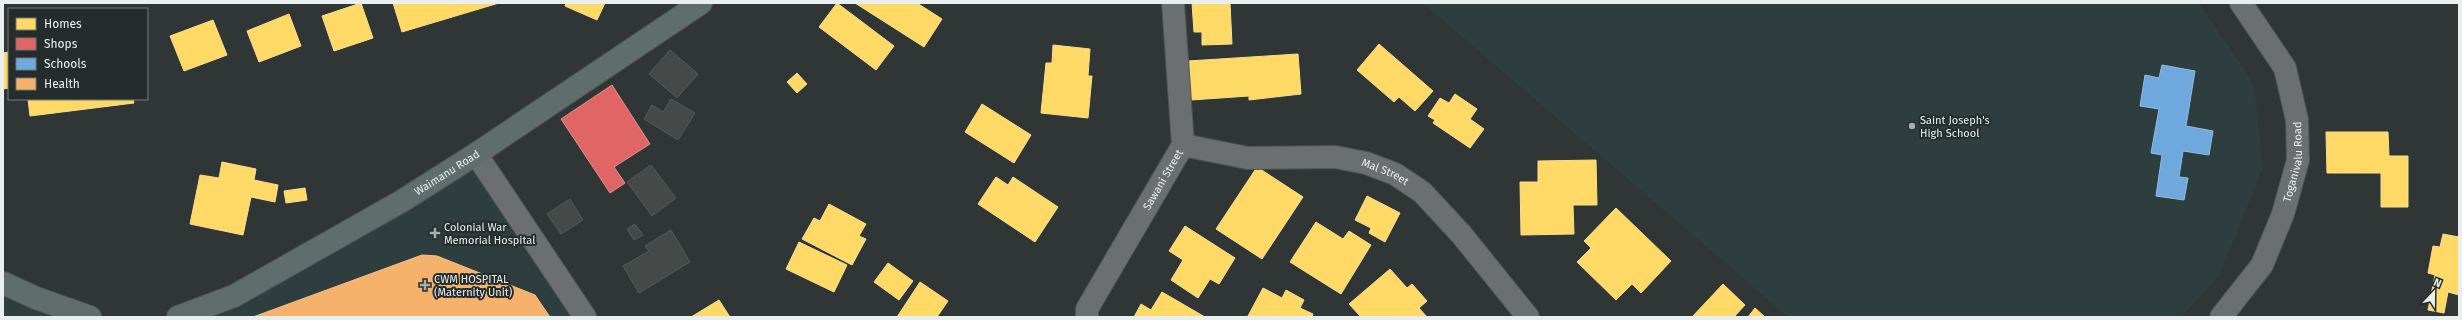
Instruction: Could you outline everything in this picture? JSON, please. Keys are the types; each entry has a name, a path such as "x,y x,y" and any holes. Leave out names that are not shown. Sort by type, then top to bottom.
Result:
{"main road":[{"name":"Waimanu Road","path":"178,317 234,296 402,201 476,154 700,3"},
{"path":"3,283 36,298 90,317"}],"street":[{"name":"Sawani Street","path":"1087,317 1087,309 1183,145 1173,3"},
{"name":"Toganivalu Road","path":"2220,317 2262,265 2283,214 2298,160 2297,120 2285,68 2241,3"},
{"name":"Mal Street","path":"1183,145 1248,158 1335,157 1366,163 1395,174 1422,192 1462,234 1528,317"},
{"path":"476,154 585,317"}],"shaded area":[{"name":"Saint Joseph's High School","path":"1423,3 2199,3 2254,84 2263,168 2219,276 2181,317 1788,317"},
{"name":"Colonial War Memorial Hospital","path":"467,160 573,317 209,317 241,306"},
{"path":"3,292 64,317 3,317"}],"building: Homes":[{"path":"361,3 373,38 334,51 322,16"},
{"path":"393,3 499,3 402,32"},
{"path":"566,3 605,3 597,20 565,6"},
{"path":"837,3 894,46 876,70 819,27"},
{"path":"855,3 917,3 942,19 924,47"},
{"path":"1192,3 1230,3 1232,44 1202,45 1202,32 1194,32"},
{"path":"289,14 301,46 259,62 247,31"},
{"path":"213,20 227,55 184,71 170,36"},
{"path":"1379,44 1433,91 1415,111 1399,97 1394,102 1357,70"},
{"path":"1053,45 1090,49 1088,76 1092,76 1088,118 1041,113 1046,63 1052,63"},
{"path":"8,52 8,88 3,89 3,53"},
{"path":"1298,54 1301,94 1249,100 1249,96 1191,100 1188,61"},
{"path":"797,73 807,84 797,93 787,82"},
{"path":"1455,94 1477,109 1470,119 1484,129 1470,148 1433,123 1435,120 1428,116 1440,98 1449,103"},
{"path":"28,100 133,100 134,103 30,116"},
{"path":"982,104 1031,135 1014,163 965,132"},
{"path":"2326,132 2388,132 2389,156 2408,156 2408,207 2381,207 2381,173 2327,173"},
{"path":"1596,160 1597,205 1573,205 1574,234 1521,235 1520,182 1538,182 1538,161"},
{"path":"222,162 256,169 254,180 278,185 275,202 251,197 243,235 190,224 200,175 219,178"},
{"path":"1257,167 1303,197 1262,259 1216,229"},
{"path":"996,177 1008,185 1013,177 1058,207 1035,242 978,204"},
{"path":"305,188 307,200 286,203 284,191"},
{"path":"1367,196 1400,213 1385,242 1369,233 1371,228 1355,220"},
{"path":"829,204 866,224 859,236 866,239 852,265 802,239 814,218 820,221"},
{"path":"1616,208 1671,261 1641,293 1632,284 1616,300 1577,262 1591,248 1584,241"},
{"path":"1316,222 1343,239 1349,231 1371,245 1341,294 1290,262"},
{"path":"1185,226 1235,258 1219,284 1210,279 1198,298 1171,280 1183,260 1169,251"},
{"path":"2443,234 2459,237 2459,295 2448,292 2444,313 2428,310 2435,275 2428,273 2433,246 2440,247"},
{"path":"799,242 847,265 834,292 786,269"},
{"path":"888,263 913,281 899,300 874,282"},
{"path":"1390,269 1407,288 1412,284 1427,301 1419,308 1427,317 1361,317 1349,304"},
{"path":"920,282 948,301 937,317 897,317"},
{"path":"1723,284 1745,305 1734,317 1692,317"},
{"path":"1263,288 1282,298 1286,290 1304,300 1300,308 1313,314 1312,317 1248,316"},
{"path":"1162,292 1205,317 1134,317 1141,304 1151,310"},
{"path":"719,300 730,317 691,317"},
{"path":"1755,308 1765,317 1748,317"}],"building: Shops":[{"path":"612,85 650,144 614,167 625,183 610,193 561,119"}],"building: Schools":[{"path":"2162,65 2195,71 2186,126 2213,131 2209,155 2183,151 2179,177 2188,178 2184,200 2156,196 2162,155 2151,153 2159,109 2140,106 2145,75 2159,78"}],"building: Health":[{"name":"CWM HOSPITAL (Maternity Unit)","path":"422,255 437,256 535,295 550,317 253,317"}],"building: Other":[{"path":"670,50 698,74 677,98 649,74"},
{"path":"671,99 695,113 678,140 644,119 652,105 663,112"},
{"path":"651,165 676,198 652,216 627,182"},
{"path":"570,199 583,220 561,234 547,214"},
{"path":"635,224 643,235 634,240 627,229"},
{"path":"671,230 690,262 639,293 623,266 649,251 645,246"}],"place":[{"name":"Saint Joseph's High School","path":"1912,126"},
{"name":"Colonial War Memorial Hospital","path":"435,233"},
{"name":"CWM HOSPITAL (Maternity Unit)","path":"425,285"}]}
